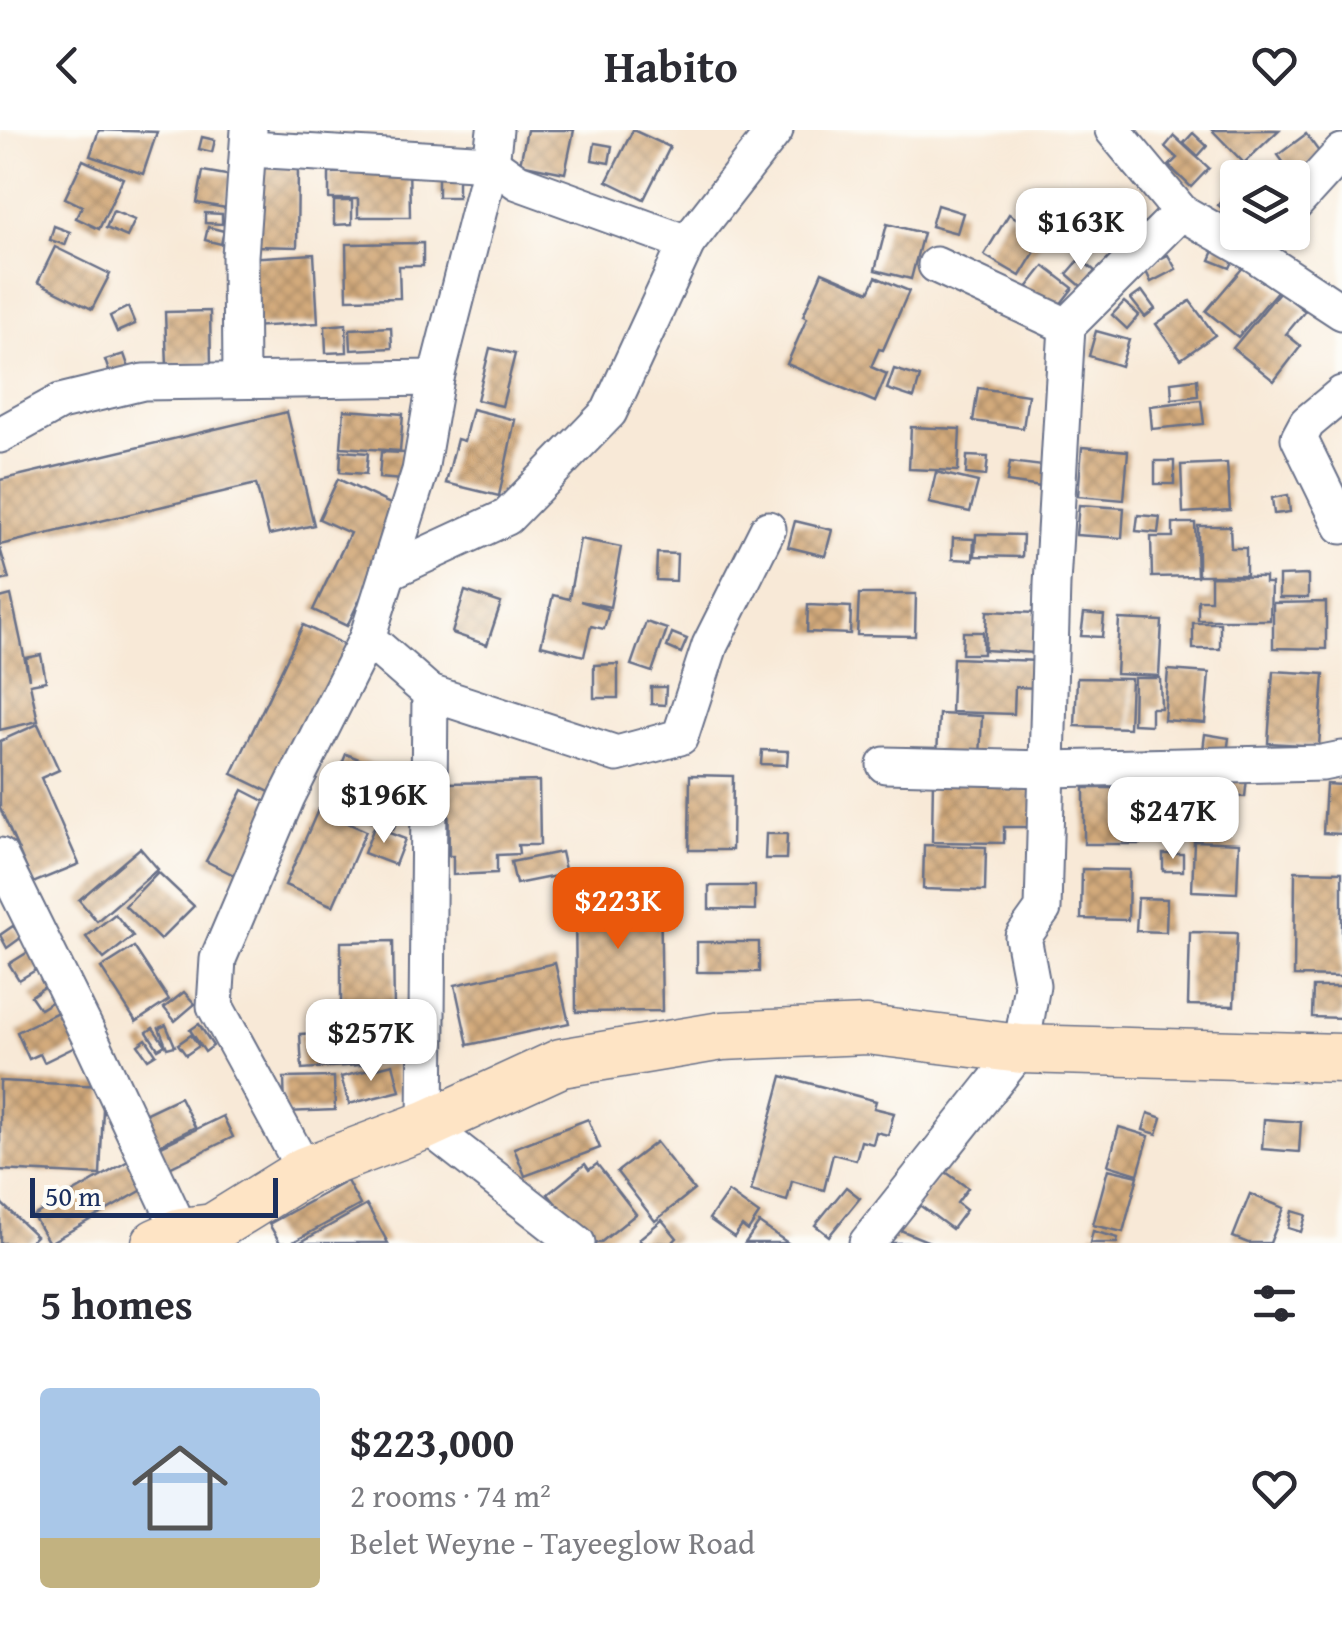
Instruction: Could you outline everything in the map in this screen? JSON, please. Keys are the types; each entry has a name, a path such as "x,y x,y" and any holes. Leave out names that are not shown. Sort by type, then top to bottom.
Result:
{"main road":[{"path":"194,1236 305,1171 426,1125 561,1063 722,1036 868,1030 1021,1049 1342,1058"}],"street":[{"path":"388,572 507,517 609,412 686,242 775,130"},
{"path":"1113,130 1180,212 1220,227"},
{"path":"241,379 240,256 250,140 493,147"},
{"path":"493,147 518,182 686,242"},
{"path":"305,1171 215,1006 218,959 287,796 367,638 420,471 436,378 493,147"},
{"path":"1310,187 1342,152"},
{"path":"867,1243 1021,1049 1032,984 1023,937 1043,909 1052,584 1067,326 1180,212"},
{"path":"1269,250 1342,312"},
{"path":"936,265 1067,326"},
{"path":"0,435 60,402 143,382 436,378"},
{"path":"1342,394 1307,423 1298,438 1342,526"},
{"path":"367,638 430,693 617,754 680,737 710,645 768,529"},
{"path":"430,693 426,1125 578,1243"},
{"path":"885,765 1049,769 1322,763 1342,758"},
{"path":"0,856 194,1236"}],"building":[{"path":"99,130 157,132 143,174 90,156"},
{"path":"527,130 574,130 565,173 520,164"},
{"path":"633,130 670,147 644,199 607,181"},
{"path":"1212,130 1279,130 1247,160 1241,160"},
{"path":"1193,133 1207,146 1198,156 1184,143"},
{"path":"1306,134 1322,156 1310,165 1310,160 1282,160 1278,155"},
{"path":"1174,136 1209,168 1191,187 1169,166 1177,158 1165,147"},
{"path":"202,137 215,140 212,152 199,149"},
{"path":"595,143 612,146 609,163 592,160"},
{"path":"83,160 123,178 99,229 76,218 82,206 65,198"},
{"path":"409,161 410,217 358,217 358,199 329,199 329,173 357,172"},
{"path":"256,166 298,167 297,247 254,246"},
{"path":"438,166 458,166 458,197 438,197"},
{"path":"203,171 232,176 226,208 197,203"},
{"path":"334,201 352,201 352,224 334,225"},
{"path":"937,205 963,213 957,233 931,226"},
{"path":"113,211 135,220 127,237 106,228"},
{"path":"205,213 222,214 222,224 205,223"},
{"path":"1009,214 1045,235 1020,276 984,255"},
{"path":"887,224 923,233 911,279 875,270"},
{"path":"54,226 70,232 65,245 50,240"},
{"path":"208,227 224,231 221,244 205,240"},
{"path":"1219,239 1220,250 1238,250 1230,268 1210,260"},
{"path":"423,243 423,266 399,266 400,298 347,299 346,244"},
{"path":"55,247 110,274 92,309 38,282"},
{"path":"314,254 318,323 250,327 246,258"},
{"path":"1168,255 1176,269 1151,282 1144,267"},
{"path":"1080,259 1095,271 1082,287 1067,274"},
{"path":"1246,264 1278,290 1238,337 1206,311"},
{"path":"1044,266 1073,288 1055,311 1026,289"},
{"path":"822,272 869,292 876,277 909,291 883,350 879,349 871,367 887,374 875,402 787,364"},
{"path":"1142,291 1155,309 1145,317 1131,299"},
{"path":"1280,291 1305,311 1286,334 1301,346 1274,381 1233,348"},
{"path":"1190,301 1215,335 1181,359 1156,324"},
{"path":"1124,302 1139,315 1127,329 1112,315"},
{"path":"128,307 135,324 117,332 110,316"},
{"path":"210,311 211,365 167,366 165,312"},
{"path":"346,324 347,352 326,353 325,326"},
{"path":"391,327 392,348 351,350 350,329"},
{"path":"1096,331 1129,340 1121,366 1089,356"},
{"path":"490,348 515,354 502,406 477,400"},
{"path":"124,354 130,371 111,377 105,360"},
{"path":"894,369 920,377 914,398 887,389"},
{"path":"1197,379 1198,396 1172,399 1171,382"},
{"path":"978,388 1028,395 1023,428 973,421"},
{"path":"1201,400 1204,424 1152,429 1150,406"},
{"path":"472,409 515,420 499,496 446,483 457,439 464,441"},
{"path":"344,410 403,414 400,451 341,447"},
{"path":"287,412 314,525 269,535 256,484 0,545 0,480"},
{"path":"911,427 960,429 958,471 909,469"},
{"path":"1082,447 1128,451 1124,500 1078,496"},
{"path":"341,451 368,453 366,474 340,472"},
{"path":"381,452 405,453 403,480 379,478"},
{"path":"967,456 988,457 986,476 966,474"},
{"path":"1155,461 1174,461 1174,484 1155,484"},
{"path":"1010,462 1051,467 1048,488 1007,482"},
{"path":"1227,463 1230,510 1183,513 1181,465"},
{"path":"936,472 978,482 970,512 929,503"},
{"path":"338,479 403,510 347,626 313,610 350,533 319,519"},
{"path":"1288,495 1290,512 1274,514 1272,498"},
{"path":"1079,505 1124,508 1122,538 1076,535"},
{"path":"1138,515 1160,517 1158,533 1136,531"},
{"path":"795,521 832,530 825,556 788,547"},
{"path":"1173,523 1195,523 1197,576 1152,577 1151,537 1173,537"},
{"path":"1198,526 1230,526 1231,548 1246,548 1246,575 1198,575"},
{"path":"976,534 1023,535 1022,557 975,556"},
{"path":"953,538 974,539 973,560 952,559"},
{"path":"580,539 621,547 610,607 580,601 609,610 604,629 591,626 584,656 541,645 553,595 569,599"},
{"path":"0,548 9,579 0,581"},
{"path":"657,553 677,554 676,581 656,580"},
{"path":"1308,575 1308,598 1279,598 1279,576"},
{"path":"1211,576 1265,577 1265,583 1271,583 1270,620 1198,620 1198,600 1211,600"},
{"path":"465,591 501,603 487,645 452,633"},
{"path":"859,594 916,594 915,636 857,635"},
{"path":"11,595 29,679 26,658 41,655 46,681 30,684 38,721 0,730 0,598"},
{"path":"1326,602 1326,649 1273,648 1273,603"},
{"path":"808,605 851,607 850,634 807,632"},
{"path":"987,611 1037,613 1036,653 985,650"},
{"path":"1084,613 1104,615 1102,637 1081,636"},
{"path":"1119,619 1162,621 1159,676 1116,674"},
{"path":"646,622 667,629 652,672 631,665"},
{"path":"1193,623 1220,623 1220,649 1193,649"},
{"path":"303,625 351,648 280,797 232,774"},
{"path":"963,632 983,632 983,654 962,654"},
{"path":"672,633 687,639 681,653 667,647"},
{"path":"953,658 1039,661 1038,688 1015,687 1014,714 951,712"},
{"path":"618,664 618,698 594,698 594,665"},
{"path":"1168,670 1209,673 1205,723 1164,720"},
{"path":"1273,671 1324,674 1319,746 1268,743"},
{"path":"1077,678 1131,679 1129,728 1075,726"},
{"path":"1134,678 1160,678 1161,708 1151,708 1151,725 1133,724"},
{"path":"651,687 666,687 665,705 651,704"},
{"path":"939,714 982,716 980,758 937,756"},
{"path":"38,724 59,770 41,778 79,864 33,883 0,808 0,741"},
{"path":"1205,734 1229,738 1227,753 1203,750"},
{"path":"762,750 788,751 787,765 761,764"},
{"path":"346,754 413,780 393,830 326,804"},
{"path":"690,775 733,776 732,850 689,850"},
{"path":"933,777 1038,779 1037,827 1004,827 1004,843 932,842"},
{"path":"1232,777 1247,778 1245,797 1230,796"},
{"path":"539,781 540,845 518,845 519,854 497,855 497,873 453,875 448,783"},
{"path":"1326,784 1342,785 1342,834 1323,833"},
{"path":"1084,788 1139,788 1140,844 1084,844"},
{"path":"243,790 276,807 240,878 206,861"},
{"path":"318,810 366,831 333,906 285,885"},
{"path":"374,827 405,839 395,865 364,853"},
{"path":"766,834 787,834 786,859 765,859"},
{"path":"1194,841 1239,843 1237,893 1192,891"},
{"path":"924,845 986,847 985,891 923,889"},
{"path":"140,848 158,869 97,921 79,900"},
{"path":"561,852 566,874 516,884 511,862"},
{"path":"1163,854 1183,854 1183,871 1163,871"},
{"path":"1082,869 1129,870 1128,920 1081,919"},
{"path":"1295,871 1342,872 1342,977 1294,976"},
{"path":"158,872 194,906 160,940 125,906"},
{"path":"709,886 755,886 755,910 709,909"},
{"path":"660,892 662,1011 576,1012 575,893"},
{"path":"1138,898 1167,899 1166,932 1136,931"},
{"path":"115,914 133,936 104,959 86,937"},
{"path":"13,926 22,937 7,948 0,935"},
{"path":"1190,932 1237,933 1234,1006 1188,1005"},
{"path":"393,941 394,1011 341,1012 341,942"},
{"path":"697,942 759,942 759,972 697,972"},
{"path":"134,947 169,1000 136,1022 101,968"},
{"path":"33,949 44,965 19,980 9,964"},
{"path":"555,963 569,1023 468,1045 455,985"},
{"path":"49,984 58,998 40,1009 31,996"},
{"path":"1313,987 1342,987 1342,1018 1312,1017"},
{"path":"184,992 195,1004 175,1021 164,1008"},
{"path":"60,1011 77,1046 44,1062 40,1054 29,1059 17,1032"},
{"path":"199,1024 213,1046 205,1052 190,1030"},
{"path":"166,1025 175,1046 167,1048 159,1028"},
{"path":"153,1028 165,1045 158,1049 147,1032"},
{"path":"371,1030 373,1064 302,1069 300,1034"},
{"path":"191,1035 199,1046 186,1055 178,1044"},
{"path":"146,1039 156,1054 148,1059 138,1045"},
{"path":"393,1064 400,1091 349,1104 341,1077"},
{"path":"782,1076 876,1101 874,1108 894,1113 888,1135 876,1132 873,1144 861,1141 856,1160 833,1154 824,1190 792,1181 787,1201 751,1191"},
{"path":"334,1077 335,1110 285,1112 284,1078"},
{"path":"0,1081 104,1086 100,1175 0,1170"},
{"path":"180,1097 195,1127 157,1146 142,1115"},
{"path":"1148,1113 1162,1118 1157,1134 1143,1130"},
{"path":"223,1116 233,1137 169,1168 159,1147"},
{"path":"588,1119 600,1148 525,1176 514,1148"},
{"path":"1264,1119 1301,1122 1299,1152 1262,1149"},
{"path":"1119,1127 1149,1136 1138,1174 1108,1165"},
{"path":"656,1142 694,1190 655,1221 617,1172"},
{"path":"130,1160 146,1188 49,1243 33,1216"},
{"path":"585,1164 589,1170 597,1164 636,1214 600,1243 587,1243 548,1194"},
{"path":"1108,1169 1138,1176 1123,1232 1093,1225"},
{"path":"943,1170 968,1188 957,1203 966,1210 952,1229 918,1204"},
{"path":"347,1181 360,1205 291,1243 280,1243 269,1224"},
{"path":"846,1187 860,1198 829,1236 815,1225"},
{"path":"728,1192 759,1214 748,1231 742,1226 734,1237 709,1219"},
{"path":"1250,1194 1284,1208 1270,1243 1248,1243 1233,1237"},
{"path":"0,1202 36,1236 29,1243 0,1243"},
{"path":"367,1205 388,1243 299,1243"},
{"path":"1292,1211 1306,1215 1301,1232 1288,1228"},
{"path":"662,1220 677,1238 672,1243 642,1243 639,1239"},
{"path":"759,1223 788,1243 745,1243"},
{"path":"893,1227 932,1243 878,1243"},
{"path":"1093,1231 1118,1238 1117,1243 1090,1243"}]}
